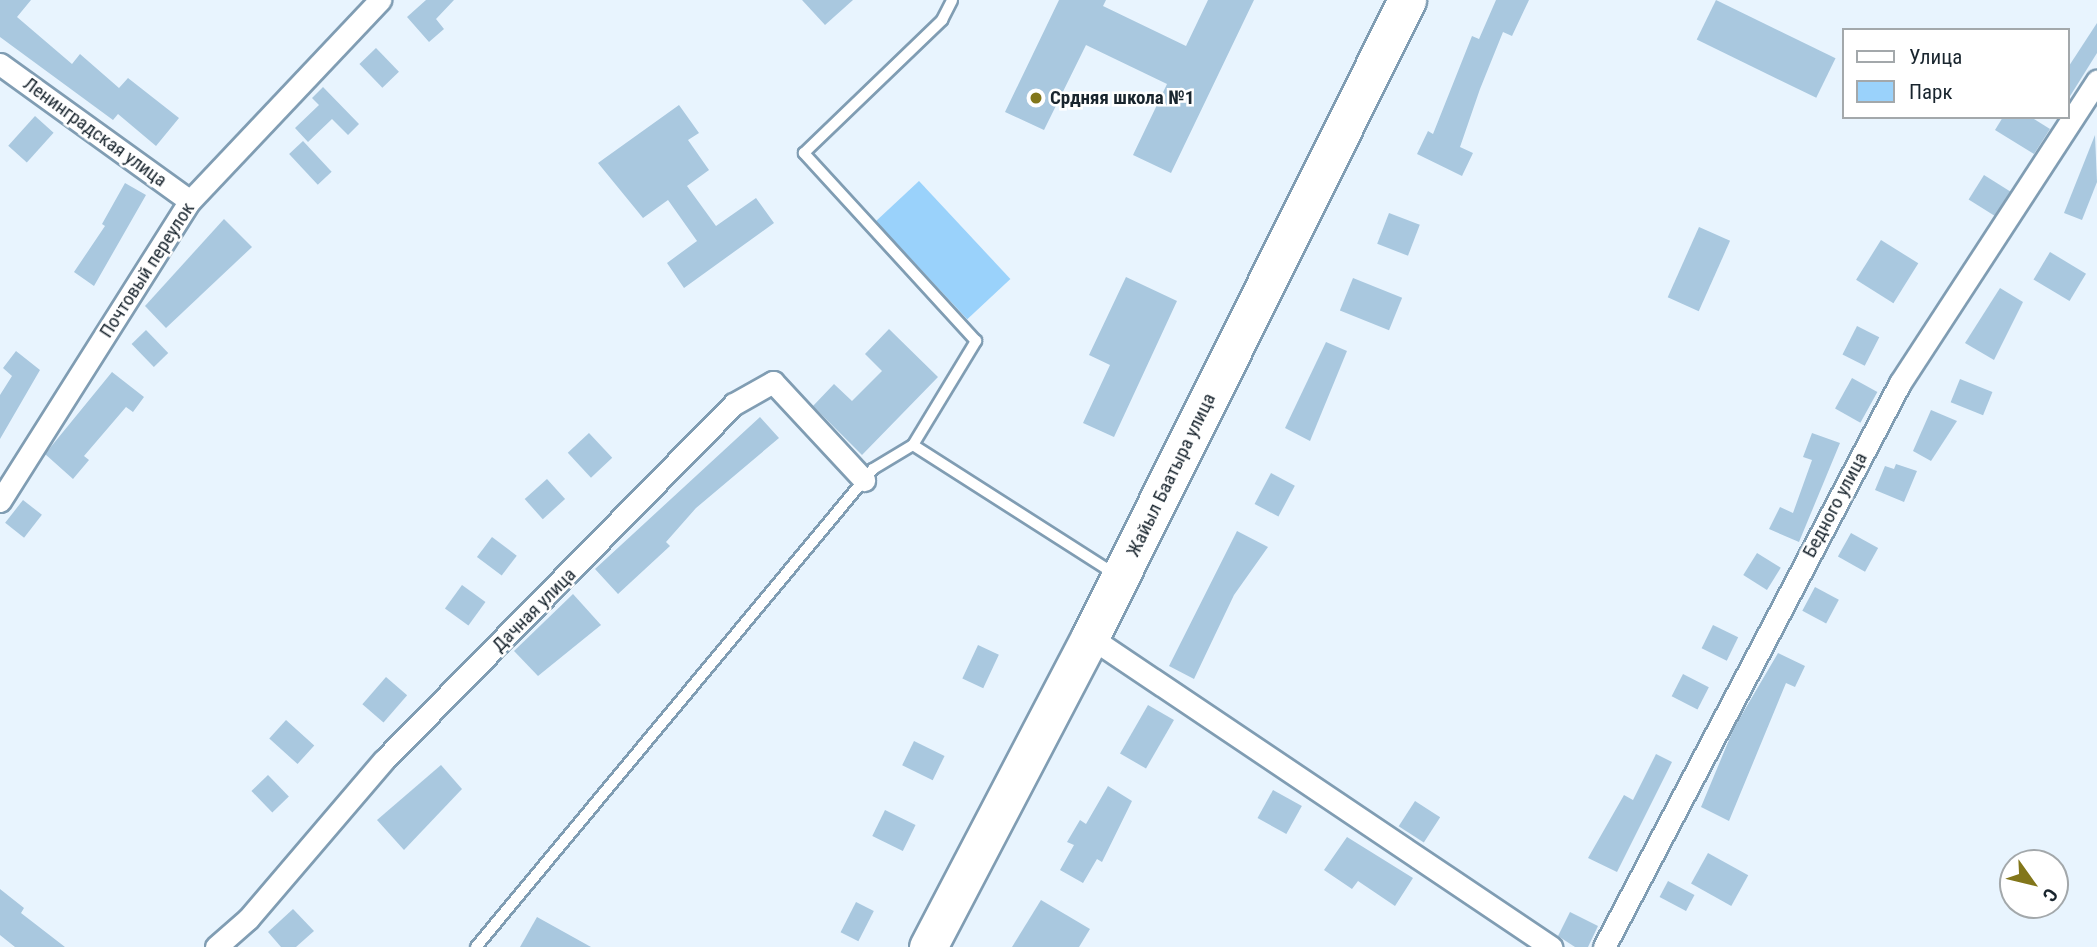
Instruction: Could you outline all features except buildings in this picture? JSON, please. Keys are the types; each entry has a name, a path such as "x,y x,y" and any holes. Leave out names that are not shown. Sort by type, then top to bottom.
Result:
{"highway":[{"name":"Жайыл Баатыра улица","path":"928,947 1090,637 1407,0"}],"street":[{"name":"Почтовый переулок","path":"0,501 190,201 380,0"},
{"name":"Ленинградская улица","path":"0,64 190,201"},
{"name":"Бедного улица","path":"1604,947 1900,383 2097,81"},
{"name":"Дачная улица","path":"216,947 248,919 384,760 734,404 773,382 864,480"},
{"path":"1090,637 1551,947"}],"lane":[{"path":"476,947 864,480 913,445 976,341 804,153 942,20 951,0"},
{"path":"913,445 1120,577"}],"green space":[{"path":"919,181 1010,279 967,319 876,221"}],"place":[{"name":"Срдняя школа №1","path":"1036,98"}]}
